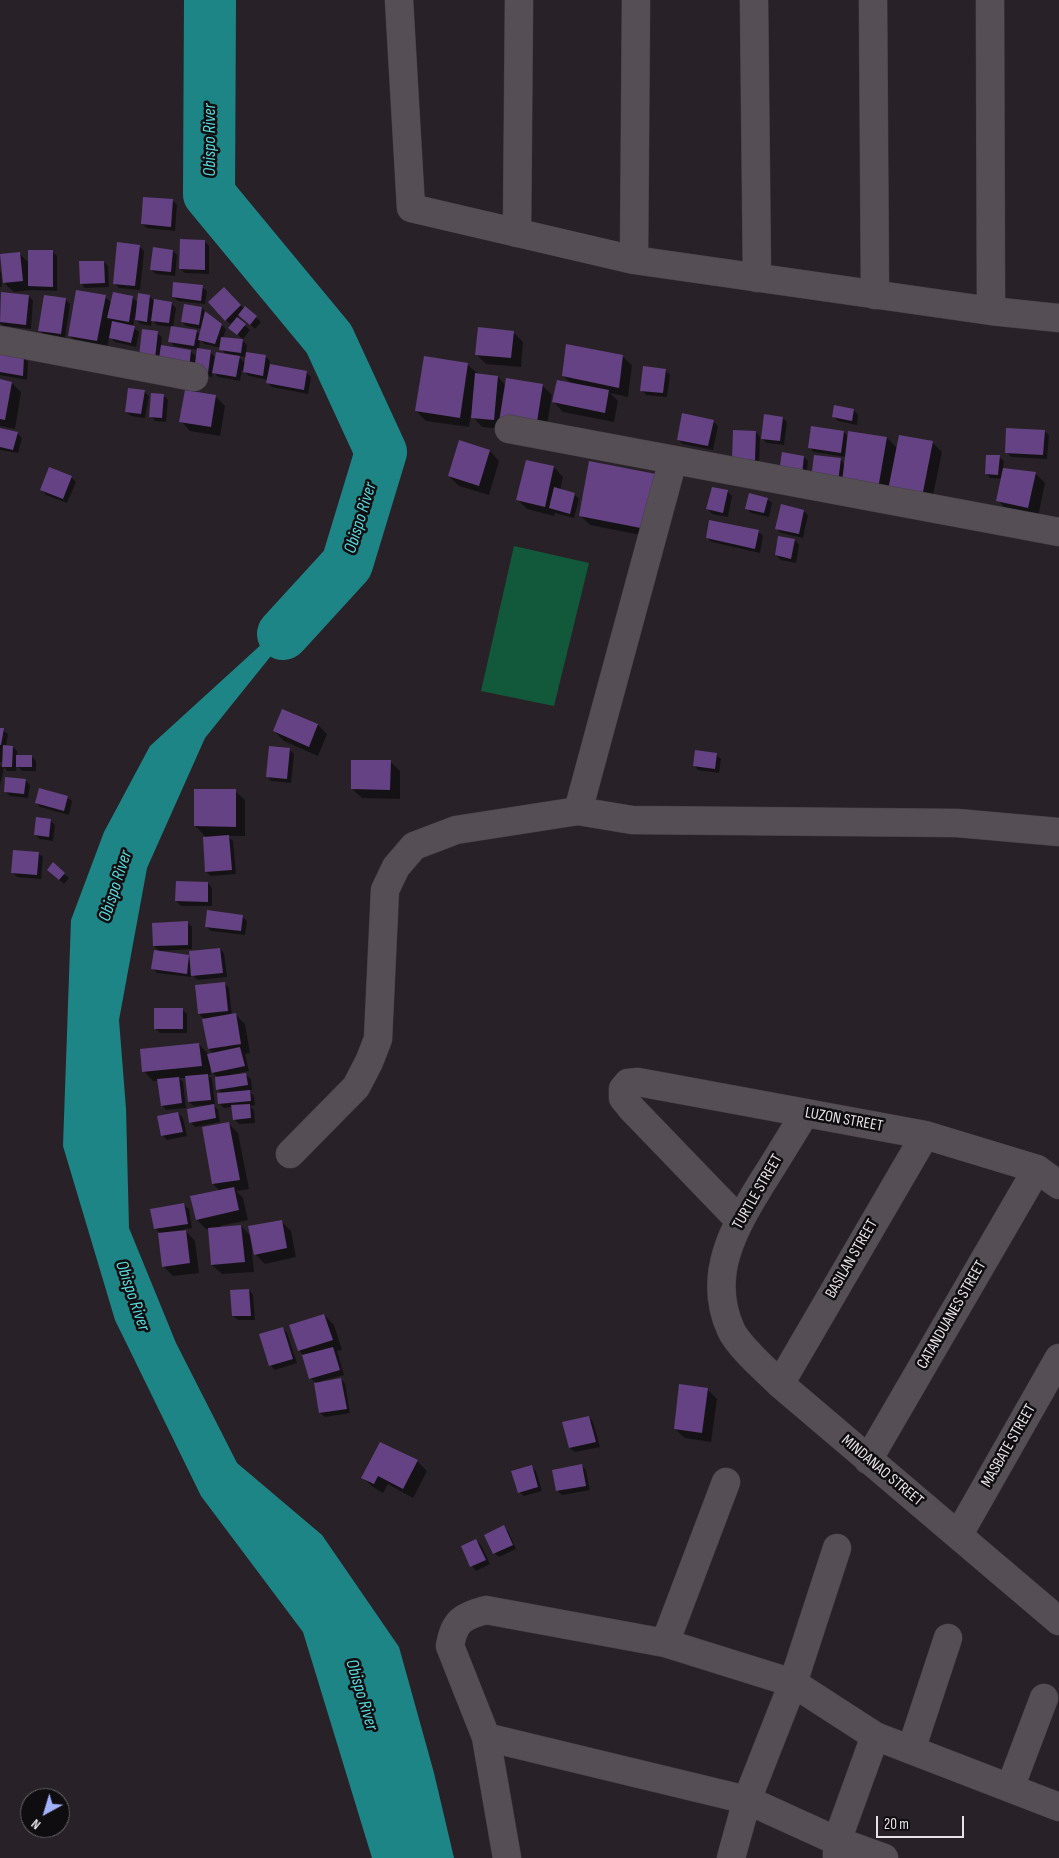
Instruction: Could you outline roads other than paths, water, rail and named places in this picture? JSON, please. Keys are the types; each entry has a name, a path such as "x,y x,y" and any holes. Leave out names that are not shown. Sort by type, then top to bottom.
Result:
{"street":[{"path":"399,0 411,208 634,260 991,311 1059,318"},
{"path":"517,233 519,0"},
{"path":"634,260 636,0"},
{"path":"754,0 757,278"},
{"path":"873,0 875,294"},
{"path":"990,0 991,311"},
{"path":"0,340 194,377"},
{"path":"509,429 1059,532"},
{"path":"578,811 674,460"},
{"path":"290,1154 356,1087 378,1039 385,890 396,866 414,846 456,830 578,811 632,820 957,823 1059,832"},
{"name":"LUZON STREET","path":"739,1220 623,1098 623,1089 628,1083 638,1082 925,1135 1037,1169 1059,1185"},
{"name":"TURTLE STREET","path":"723,1306 721,1281 725,1255 739,1220 805,1113"},
{"name":"BASILAN STREET","path":"780,1384 925,1135"},
{"name":"CATANDUANES STREET","path":"868,1460 1037,1169"},
{"name":"MINDANAO STREET","path":"723,1306 732,1332 747,1351 780,1384 1058,1618"},
{"name":"MASBATE STREET","path":"958,1534 1059,1358"},
{"path":"665,1643 726,1482"},
{"path":"731,1858 747,1800 793,1683 837,1548"},
{"path":"507,1858 486,1737 450,1646 452,1632 466,1616 486,1610 665,1643 793,1683 875,1736 1059,1807"},
{"path":"911,1750 948,1638"},
{"path":"1010,1788 1044,1698"},
{"path":"837,1849 875,1736"},
{"path":"486,1737 747,1800 837,1849 884,1858"}],"water":[{"path":"332,580 205,738 147,868 119,1020 126,1109 129,1228 176,1343 237,1463 322,1535 399,1647 434,1773 454,1858 372,1858 303,1632 201,1496 115,1320 63,1146 71,920 104,832 150,746"}],"waterway":[{"name":"Obispo River","path":"210,0 209,194 329,339 381,452 347,564 283,634"}]}
